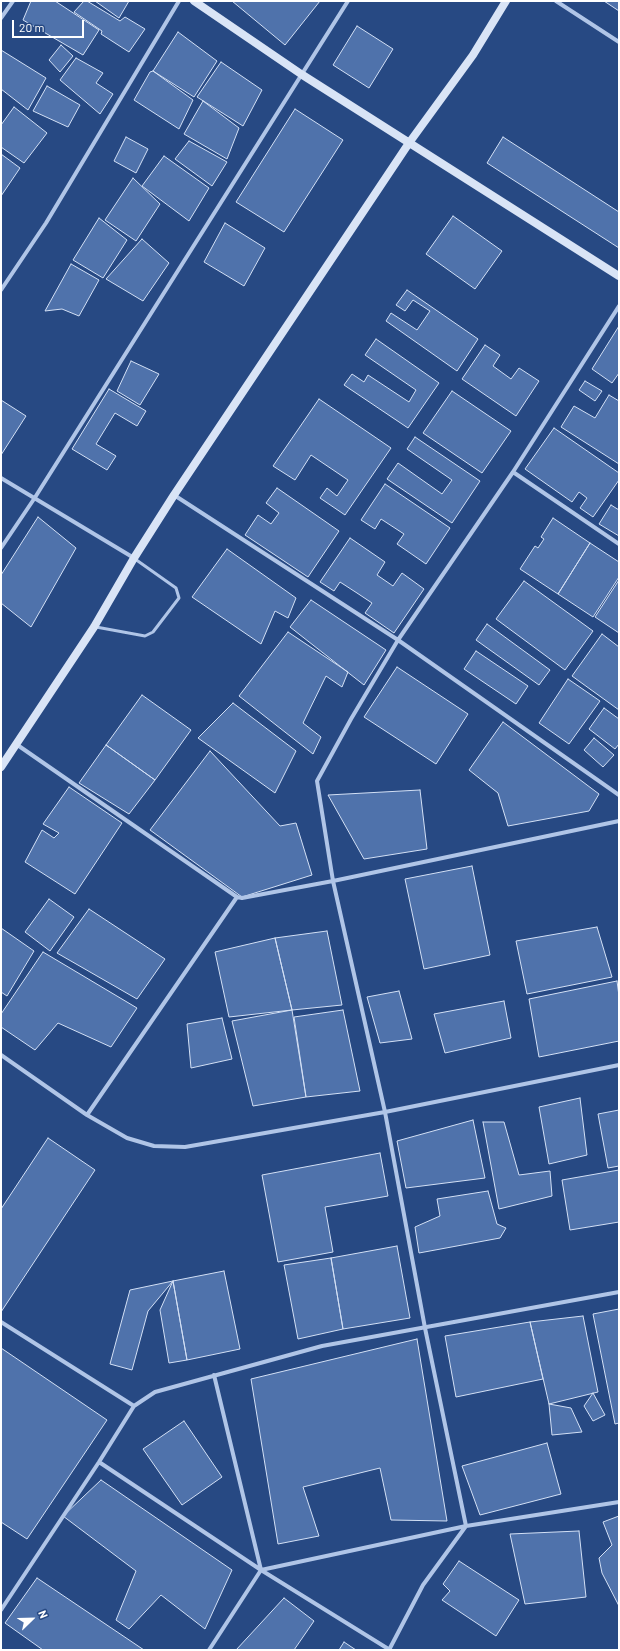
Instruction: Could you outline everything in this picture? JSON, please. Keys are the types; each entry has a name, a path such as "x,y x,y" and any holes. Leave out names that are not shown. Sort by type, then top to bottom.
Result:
{"street":[{"path":"1,18 13,1"},
{"path":"2,287 46,223 179,1"},
{"path":"194,1 301,74 619,276"},
{"path":"1,548 34,500 348,1"},
{"path":"1,767 94,627 134,558 174,495 409,143 473,55 506,1"},
{"path":"556,1 619,42"},
{"path":"99,1462 261,1570 389,1650 423,1585 466,1526 425,1328 385,1112 333,881 317,781 351,719 398,640 513,472 619,306"},
{"path":"513,472 619,544"},
{"path":"1,478 34,500 134,558"},
{"path":"174,495 398,640 619,795"},
{"path":"16,744 236,897 248,898 619,821"},
{"path":"87,1115 236,897"},
{"path":"1,1055 87,1115 127,1138 154,1146 185,1146 385,1112 619,1065"},
{"path":"1,1610 99,1462 134,1406 155,1392 322,1346 619,1292"},
{"path":"1,1322 134,1406"},
{"path":"214,1375 261,1570"},
{"path":"209,1650 261,1570 466,1526 619,1502"}],"lane":[{"path":"94,627 145,636 153,632 179,598 176,588 134,558"}],"building":[{"path":"31,1 55,1 99,30 83,55 23,20"},
{"path":"84,1 87,1 120,21 125,17 145,29 129,52 101,34 102,31 74,12"},
{"path":"95,1 129,1 119,18"},
{"path":"232,1 320,1 285,45"},
{"path":"604,1 619,1 619,11"},
{"path":"357,26 393,49 369,88 333,65"},
{"path":"178,32 217,61 194,97 153,71"},
{"path":"61,45 73,56 60,72 49,60"},
{"path":"1,50 46,78 28,110 1,89"},
{"path":"76,58 103,73 96,83 113,94 100,114 60,80"},
{"path":"221,62 262,90 243,126 197,97"},
{"path":"153,71 193,100 179,129 134,100 150,72"},
{"path":"47,86 80,105 68,127 33,111"},
{"path":"203,101 239,128 227,159 184,134"},
{"path":"14,107 47,133 24,163 1,147 1,125"},
{"path":"295,109 343,140 284,232 236,202"},
{"path":"126,137 148,149 136,173 114,161"},
{"path":"503,137 619,212 619,248 487,163"},
{"path":"189,141 227,162 212,186 175,159"},
{"path":"1,154 20,168 1,196"},
{"path":"164,156 209,188 189,221 142,186"},
{"path":"133,178 160,204 136,241 105,220"},
{"path":"453,216 502,251 475,289 426,254"},
{"path":"99,218 127,240 103,278 73,260"},
{"path":"225,223 265,248 244,286 204,262"},
{"path":"142,239 169,263 143,301 106,279"},
{"path":"71,264 99,280 79,316 62,309 45,311"},
{"path":"407,290 478,339 457,371 386,321 391,313 417,330 430,311 413,300 405,311 396,305"},
{"path":"619,326 619,373 612,383 592,369"},
{"path":"376,339 439,383 408,428 344,385 352,374 364,382 368,375 409,402 416,390 365,355"},
{"path":"485,345 500,355 493,366 511,379 519,368 539,381 516,416 462,379"},
{"path":"131,361 159,374 140,405 117,391"},
{"path":"585,381 602,391 595,401 579,390"},
{"path":"109,389 146,411 137,426 115,413 96,444 116,456 107,470 72,449"},
{"path":"452,391 511,431 482,473 423,433"},
{"path":"609,395 619,401 619,464 561,427 574,406 595,418"},
{"path":"319,399 391,448 345,515 320,498 327,488 337,496 348,480 311,455 295,480 273,466"},
{"path":"1,400 26,416 1,455"},
{"path":"554,428 619,473 619,480 593,517 580,508 587,498 579,492 572,502 525,469"},
{"path":"415,437 480,481 452,523 387,479 398,463 442,494 452,480 407,449"},
{"path":"385,484 450,528 426,564 397,544 404,534 381,519 375,529 361,520"},
{"path":"277,488 339,531 308,577 245,535 258,515 271,524 279,513 266,503"},
{"path":"611,505 619,510 619,536 599,524"},
{"path":"38,517 76,548 31,627 1,603 1,575"},
{"path":"553,518 590,543 558,594 520,569 535,546 538,548 544,539 541,537"},
{"path":"350,538 385,562 377,575 393,586 402,573 424,589 394,633 365,613 372,603 340,582 334,591 320,582"},
{"path":"590,543 619,562 619,577 593,617 558,594"},
{"path":"227,549 296,598 288,618 275,611 261,644 192,597"},
{"path":"619,580 619,633 595,617"},
{"path":"524,581 593,631 565,670 496,619"},
{"path":"311,600 386,650 364,685 290,627"},
{"path":"487,624 550,670 539,685 476,640"},
{"path":"288,632 348,672 342,687 326,676 303,723 321,737 313,754 239,696"},
{"path":"602,634 619,647 619,710 572,676"},
{"path":"476,651 528,686 516,704 464,669"},
{"path":"397,667 468,714 436,764 364,717"},
{"path":"568,679 600,701 569,744 539,723"},
{"path":"142,695 191,730 155,780 106,745"},
{"path":"233,703 296,751 275,793 198,738"},
{"path":"604,708 619,719 619,744 615,749 589,729"},
{"path":"503,722 599,794 589,811 508,826 498,793 469,770"},
{"path":"594,738 614,755 603,767 584,750"},
{"path":"106,745 155,780 129,814 79,783"},
{"path":"210,751 280,826 296,823 312,875 242,897 150,830"},
{"path":"69,787 122,823 75,894 25,862 42,830 54,838 59,833 43,824"},
{"path":"420,790 427,849 364,859 328,795"},
{"path":"472,866 490,955 424,969 405,879"},
{"path":"49,899 74,917 50,951 25,932"},
{"path":"89,909 165,959 137,999 57,953"},
{"path":"597,927 612,977 527,994 516,941"},
{"path":"1,928 34,951 7,996 1,992"},
{"path":"327,931 342,1005 292,1010 275,938"},
{"path":"275,938 292,1010 229,1017 215,952"},
{"path":"43,952 137,1008 111,1047 58,1023 35,1050 1,1027 1,1014"},
{"path":"617,981 619,996 619,1041 539,1057 529,999"},
{"path":"399,991 412,1039 380,1043 367,997"},
{"path":"504,1001 511,1038 445,1053 434,1014"},
{"path":"292,1010 306,1097 253,1106 232,1021"},
{"path":"343,1010 360,1091 306,1097 294,1017"},
{"path":"222,1018 232,1059 191,1068 187,1024"},
{"path":"580,1098 587,1155 549,1164 539,1107"},
{"path":"619,1110 619,1166 608,1168 598,1114"},
{"path":"473,1120 485,1178 406,1188 397,1141"},
{"path":"483,1122 504,1122 519,1175 550,1171 552,1196 499,1209"},
{"path":"48,1138 95,1170 1,1312 1,1209"},
{"path":"380,1153 388,1196 325,1207 333,1252 278,1262 262,1175"},
{"path":"619,1170 619,1222 570,1230 562,1180"},
{"path":"488,1191 497,1224 506,1228 500,1238 419,1253 415,1227 440,1216 437,1199"},
{"path":"397,1246 410,1318 343,1329 331,1258"},
{"path":"331,1258 343,1329 298,1339 284,1265"},
{"path":"224,1271 240,1349 187,1360 173,1281"},
{"path":"173,1281 187,1360 169,1363 160,1310"},
{"path":"173,1281 148,1311 132,1370 110,1364 130,1290"},
{"path":"619,1309 619,1423 615,1424 593,1314"},
{"path":"583,1316 598,1392 549,1404 530,1322"},
{"path":"530,1322 543,1379 456,1397 445,1336"},
{"path":"417,1339 447,1521 391,1520 380,1468 303,1487 319,1536 278,1544 251,1379"},
{"path":"1,1348 107,1420 27,1539 1,1522"},
{"path":"593,1393 605,1415 593,1421 584,1406"},
{"path":"549,1404 571,1408 582,1432 552,1435"},
{"path":"184,1421 222,1477 182,1505 143,1449"},
{"path":"547,1443 561,1494 480,1515 462,1466"},
{"path":"101,1480 232,1570 205,1629 161,1595 129,1629 116,1620 136,1571 63,1516"},
{"path":"619,1516 619,1606 602,1573 599,1558 612,1545 603,1522"},
{"path":"579,1531 586,1597 525,1604 510,1534"},
{"path":"459,1561 519,1600 496,1636 442,1600 450,1591 443,1584"},
{"path":"37,1578 144,1650 43,1650 5,1623"},
{"path":"284,1598 314,1621 294,1650 236,1650"},
{"path":"344,1642 356,1650 339,1650"}]}
